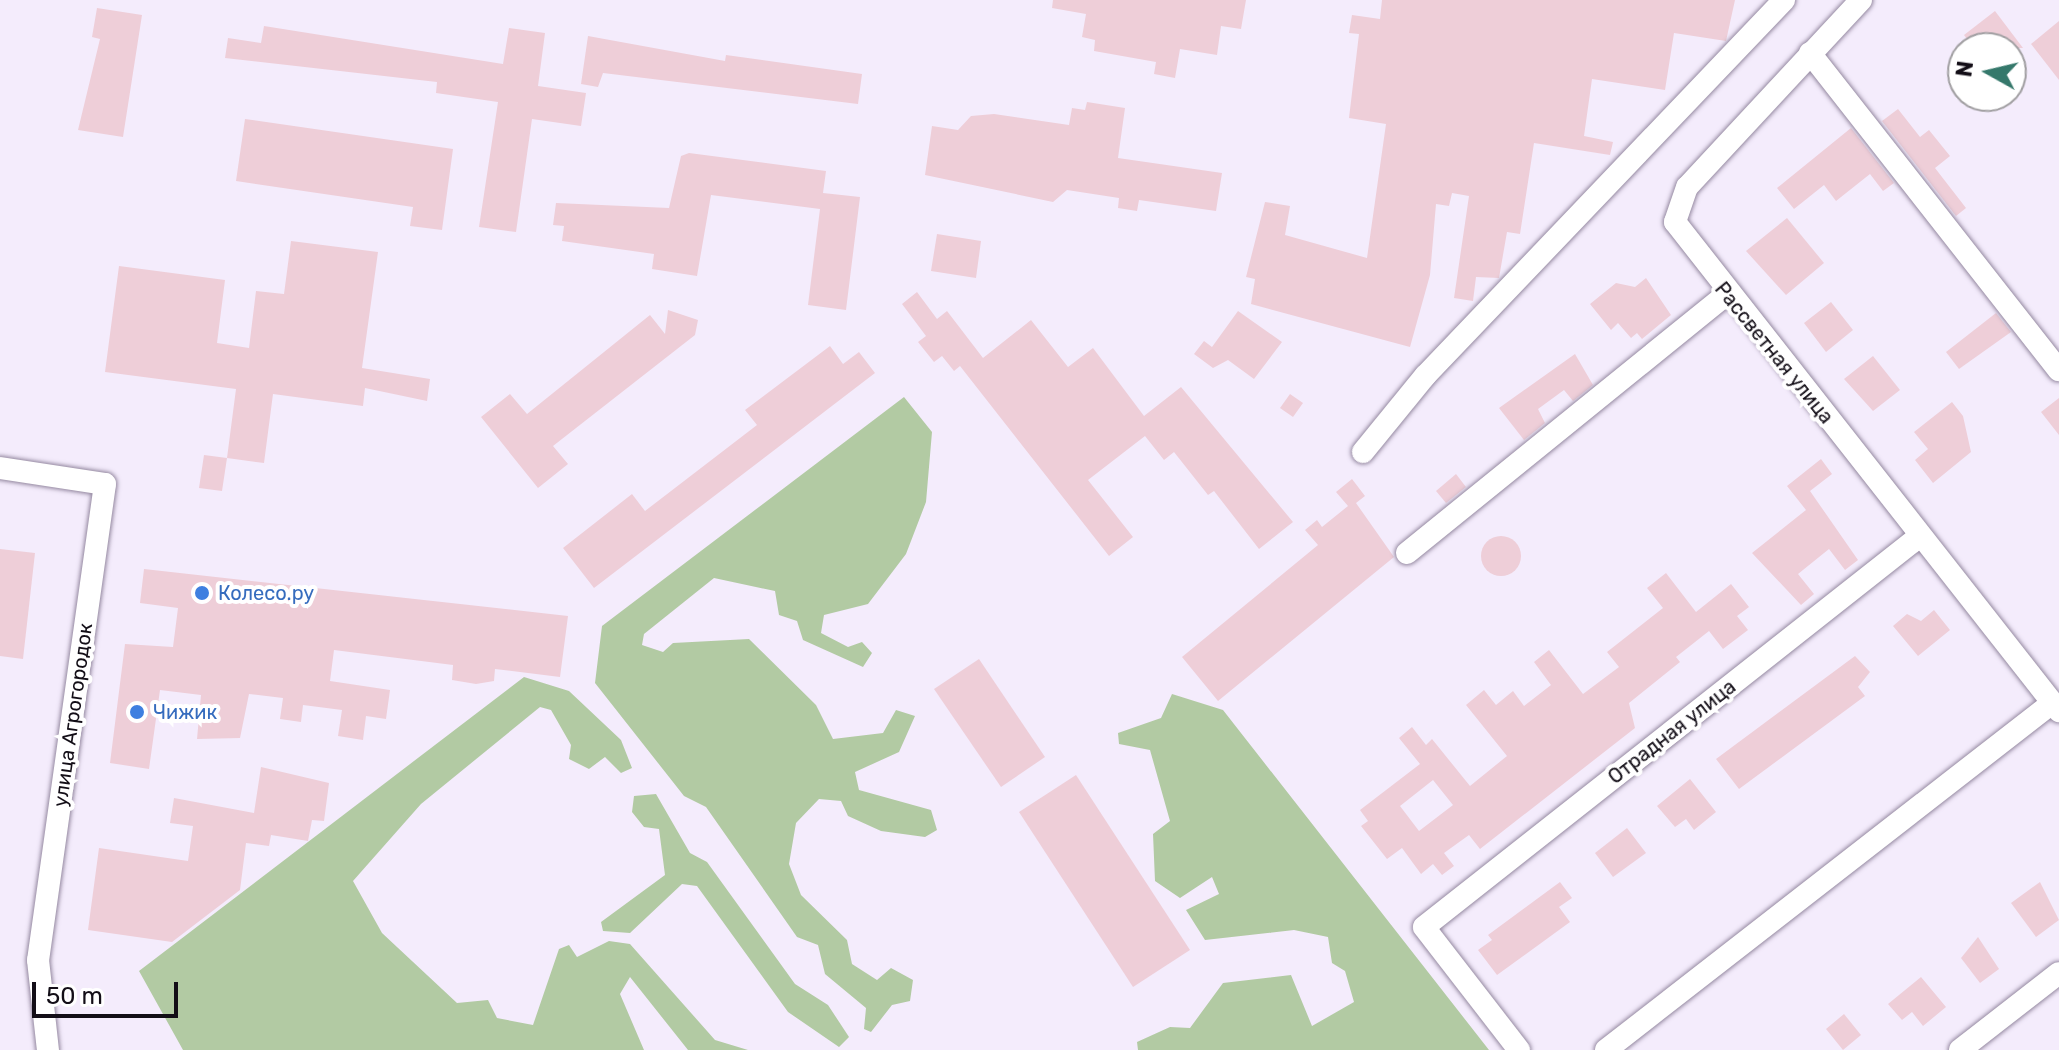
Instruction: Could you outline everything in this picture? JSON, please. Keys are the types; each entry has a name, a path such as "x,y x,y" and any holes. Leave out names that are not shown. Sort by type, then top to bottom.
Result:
{"street":[{"path":"1363,452 1425,376 1784,0"},
{"name":"Рассветная улица","path":"1861,0 1810,53 1676,207 1683,239 2056,707"},
{"path":"1810,53 2059,370"},
{"path":"1407,553 1727,294"},
{"name":"улица Агрогородок","path":"0,468 105,484 38,960 48,1050"},
{"name":"Отрадная улица","path":"1519,1050 1424,927 1920,536"},
{"path":"1606,1050 2056,707"},
{"path":"1960,1050 2059,973"}],"green space":[{"path":"904,397 932,432 926,502 906,554 868,604 824,615 821,633 848,647 862,642 872,653 863,667 803,640 797,621 779,615 775,591 714,578 644,634 642,645 663,652 673,643 749,639 816,705 833,739 883,733 896,710 915,716 899,752 855,772 859,790 931,810 937,830 925,837 881,831 848,816 841,801 819,799 796,823 789,864 801,895 847,940 852,964 877,980 891,968 913,980 910,1001 892,1005 871,1032 864,1029 866,1008 825,974 818,945 797,937 706,807 684,796 595,683 602,626"},
{"path":"524,677 569,691 621,740 632,768 621,773 605,757 589,769 569,759 571,745 551,710 540,707 421,804 353,881 382,933 457,1003 488,1000 497,1018 533,1025 559,949 569,945 577,957 609,941 630,944 715,1040 748,1050 688,1050 630,977 620,994 644,1050 183,1050 139,971"},
{"path":"1172,694 1223,710 1489,1050 1138,1050 1137,1042 1170,1027 1190,1028 1223,983 1291,975 1312,1026 1354,1002 1345,971 1332,963 1328,937 1294,930 1205,940 1186,910 1219,894 1212,877 1180,898 1155,881 1153,834 1170,821 1150,750 1119,744 1118,733 1161,718"},
{"path":"656,794 690,853 707,862 795,984 828,1005 849,1037 839,1047 788,1012 697,886 682,884 630,933 603,931 601,922 665,875 659,829 644,827 632,812 634,796"}],"building":[{"path":"1053,0 1246,0 1241,29 1221,26 1217,55 1180,49 1175,78 1154,74 1156,62 1094,51 1095,40 1082,37 1086,14 1052,8"},
{"path":"1382,0 1735,0 1726,41 1674,33 1665,90 1592,79 1584,136 1613,142 1610,155 1534,143 1520,234 1507,232 1499,278 1476,277 1473,301 1454,298 1469,196 1452,193 1449,206 1436,204 1430,275 1410,347 1251,304 1255,279 1246,277 1265,202 1290,206 1285,235 1367,258 1386,124 1349,118 1359,34 1349,33 1352,15 1380,19"},
{"path":"97,8 142,15 123,137 78,130 100,39 92,37"},
{"path":"1995,11 2011,32 1968,32"},
{"path":"2059,21 2059,80 2031,44"},
{"path":"264,26 503,64 509,28 545,33 538,86 586,93 581,126 532,119 516,232 479,227 498,102 436,93 437,82 225,58 228,38 261,43"},
{"path":"588,36 725,61 726,55 862,74 858,104 603,73 598,87 581,84"},
{"path":"1087,102 1125,108 1118,158 1222,173 1216,211 1139,200 1137,211 1118,208 1119,198 1067,190 1053,202 925,175 932,126 958,130 971,116 994,114 1069,125 1072,108 1085,110"},
{"path":"1898,109 1920,137 1929,130 1950,156 1935,168 1966,208 1956,216 1882,121"},
{"path":"245,119 453,149 442,230 410,226 413,207 236,181"},
{"path":"1851,128 1894,183 1883,191 1870,174 1836,201 1824,185 1794,209 1777,188"},
{"path":"689,153 826,171 823,193 860,197 846,310 808,305 820,209 711,195 697,276 652,269 654,254 562,241 564,226 553,225 556,203 669,208 681,156"},
{"path":"1787,218 1824,263 1786,295 1746,251"},
{"path":"937,234 981,241 976,278 931,271"},
{"path":"291,241 378,252 362,368 430,379 427,401 365,388 363,406 273,394 264,463 227,458 236,389 105,372 119,266 225,280 217,343 249,348 256,291 284,294"},
{"path":"1646,278 1671,315 1642,339 1637,333 1631,338 1618,323 1611,330 1590,304 1616,283 1635,287"},
{"path":"917,292 937,319 947,311 983,358 1031,320 1068,367 1093,348 1144,416 1181,387 1293,522 1259,549 1214,491 1208,495 1174,452 1164,460 1145,436 1088,480 1133,537 1109,556 960,366 954,371 942,356 934,362 918,342 926,336 902,304"},
{"path":"1831,302 1853,330 1826,352 1804,323"},
{"path":"668,310 698,320 695,335 553,446 568,464 538,488 481,417 510,394 527,414 650,315 665,334"},
{"path":"1238,311 1282,342 1254,379 1228,360 1213,368 1194,354 1204,341 1212,347"},
{"path":"1996,313 2011,332 1959,369 1946,352"},
{"path":"830,346 843,364 859,352 875,373 594,588 563,548 632,494 645,511 757,425 745,410"},
{"path":"1575,354 1593,385 1573,401 1564,390 1538,409 1545,423 1524,440 1499,408"},
{"path":"1873,356 1900,390 1873,411 1844,379"},
{"path":"1290,394 1303,403 1293,417 1280,408"},
{"path":"2059,398 2059,435 2041,412"},
{"path":"1952,402 1963,416 1971,452 1933,483 1915,460 1928,449 1914,432"},
{"path":"204,455 227,458 222,491 199,488"},
{"path":"1821,459 1832,474 1810,491 1858,560 1845,570 1829,549 1798,574 1814,594 1801,605 1752,553 1806,510 1787,486"},
{"path":"1456,474 1466,487 1446,503 1436,491"},
{"path":"1352,479 1365,496 1356,503 1394,557 1218,701 1182,657 1318,545 1305,530 1317,520 1322,527 1348,506 1336,492"},
{"path":"1501,536 1515,542 1521,556 1515,570 1501,576 1487,570 1481,556 1487,542"},
{"path":"0,549 35,553 23,659 0,656"},
{"path":"144,569 568,616 560,677 495,669 494,681 476,684 452,680 453,665 334,650 330,681 390,690 386,719 366,716 363,740 338,736 342,710 303,705 301,722 280,719 283,698 249,694 240,738 197,739 201,695 160,690 149,769 110,763 125,644 173,647 178,608 140,603"},
{"path":"1666,573 1696,612 1731,584 1749,607 1737,616 1748,630 1723,649 1709,631 1676,657 1680,662 1629,703 1635,728 1480,849 1469,835 1444,853 1454,866 1442,875 1433,864 1421,874 1402,848 1387,859 1361,826 1368,821 1360,810 1420,764 1399,738 1412,727 1426,745 1432,739 1470,786 1507,756 1466,705 1484,690 1496,705 1513,691 1524,706 1551,685 1534,662 1549,650 1583,694 1619,667 1607,652 1663,608 1647,588","holes":["1433,780 1453,805 1419,831 1400,806"]},
{"path":"1934,610 1950,630 1918,656 1893,626 1907,614 1921,621"},
{"path":"1855,656 1870,672 1858,687 1865,696 1739,789 1716,759"},
{"path":"979,659 1045,757 1001,787 934,689"},
{"path":"261,767 329,783 324,821 312,820 308,841 271,835 269,846 246,843 240,890 172,942 88,930 99,848 188,861 193,826 170,823 174,798 254,813"},
{"path":"1076,775 1190,950 1133,987 1019,812"},
{"path":"1690,779 1716,812 1694,830 1686,819 1675,827 1657,806"},
{"path":"1627,828 1646,853 1613,877 1595,853"},
{"path":"1560,882 1572,898 1559,907 1570,922 1497,975 1478,950 1492,940 1488,935"},
{"path":"2040,882 2059,920 2036,937 2011,903"},
{"path":"1978,937 1999,969 1980,983 1961,958"},
{"path":"1921,977 1946,1007 1923,1026 1912,1012 1902,1020 1888,1004"},
{"path":"1844,1014 1861,1035 1843,1050 1826,1029"}],"place":[{"name":"Колесо.ру","path":"202,593"},
{"name":"Чижик","path":"137,712"}]}
